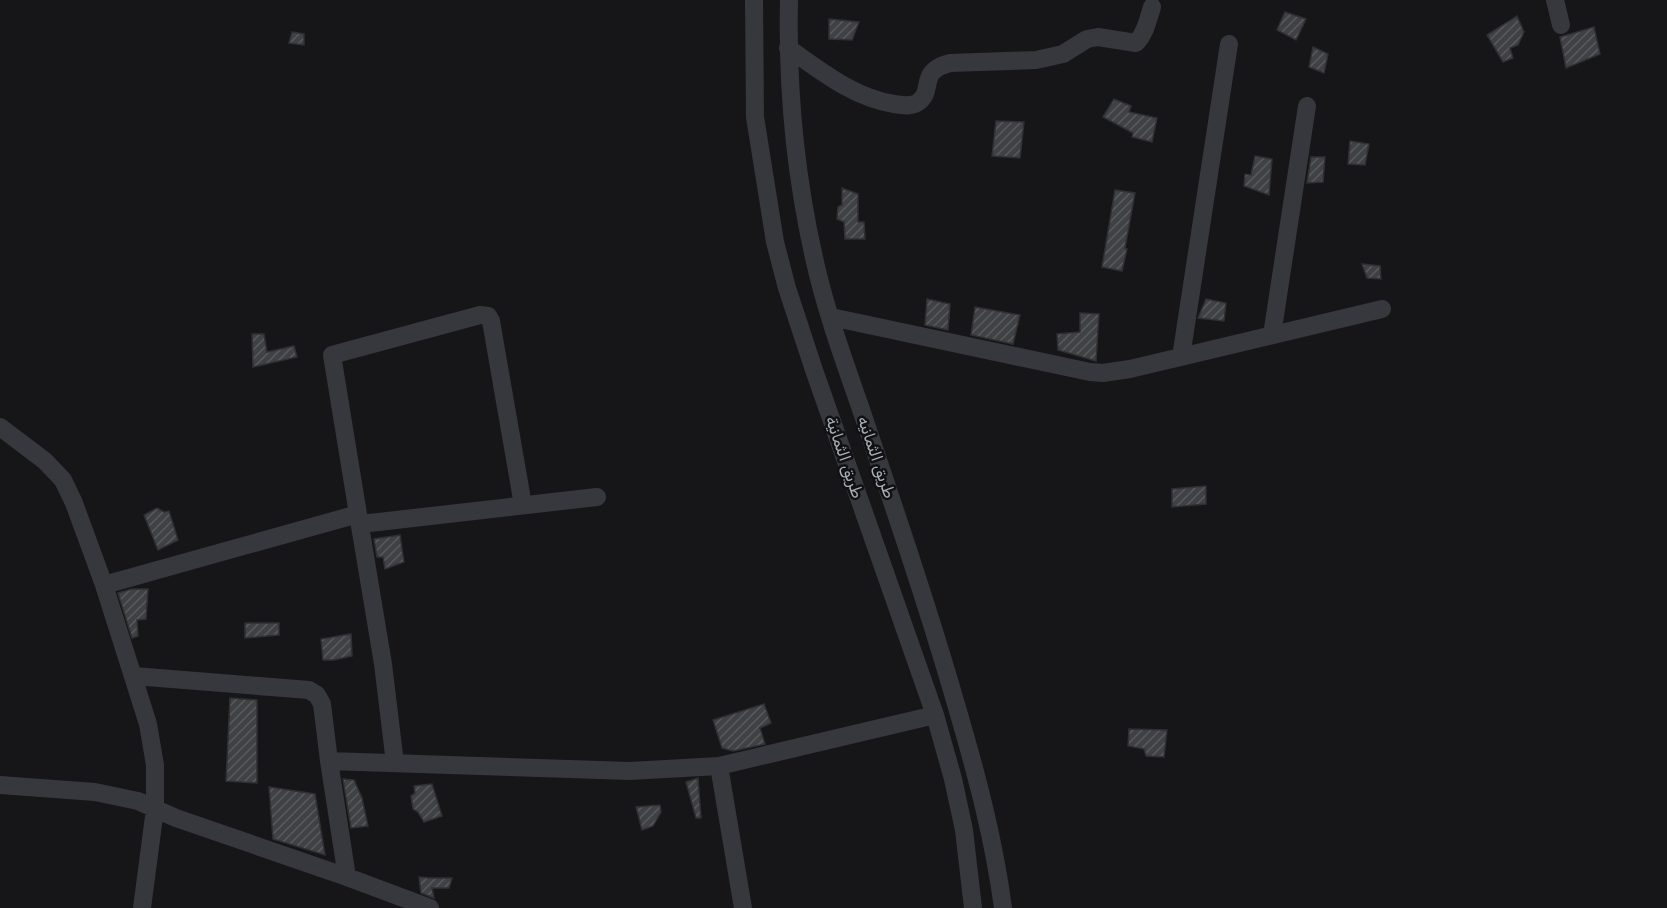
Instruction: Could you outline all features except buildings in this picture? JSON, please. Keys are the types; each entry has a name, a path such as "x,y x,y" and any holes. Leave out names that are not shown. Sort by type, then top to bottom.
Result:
{"street":[{"name":"طريق الثمانية","path":"753,0 755,117 775,242 787,288 814,370 935,715 953,779 964,830 973,908"},
{"name":"طريق الثمانيه","path":"789,0 788,48 795,153 815,262 831,317 935,628 982,794 997,860 1003,908"},
{"path":"1555,0 1561,25"},
{"path":"788,48 856,92 885,103 909,106 921,99 931,72 943,64 1036,60 1063,54 1087,39 1098,37 1136,44 1147,26 1152,7"},
{"path":"1181,357 1228,44"},
{"path":"1272,335 1307,106"},
{"path":"831,317 1090,372 1119,371 1382,309"},
{"path":"395,763 379,641 332,355 480,315 488,316 491,321 523,505"},
{"path":"0,427 45,461 63,480 74,503 104,585 134,676 152,741 155,765 155,809 142,908"},
{"path":"104,585 360,519 597,497"},
{"path":"134,676 309,690 317,695 322,704 347,877"},
{"path":"329,761 630,771 719,766 935,715"},
{"path":"719,766 743,908"},
{"path":"0,785 95,792 138,801 430,908"}]}
